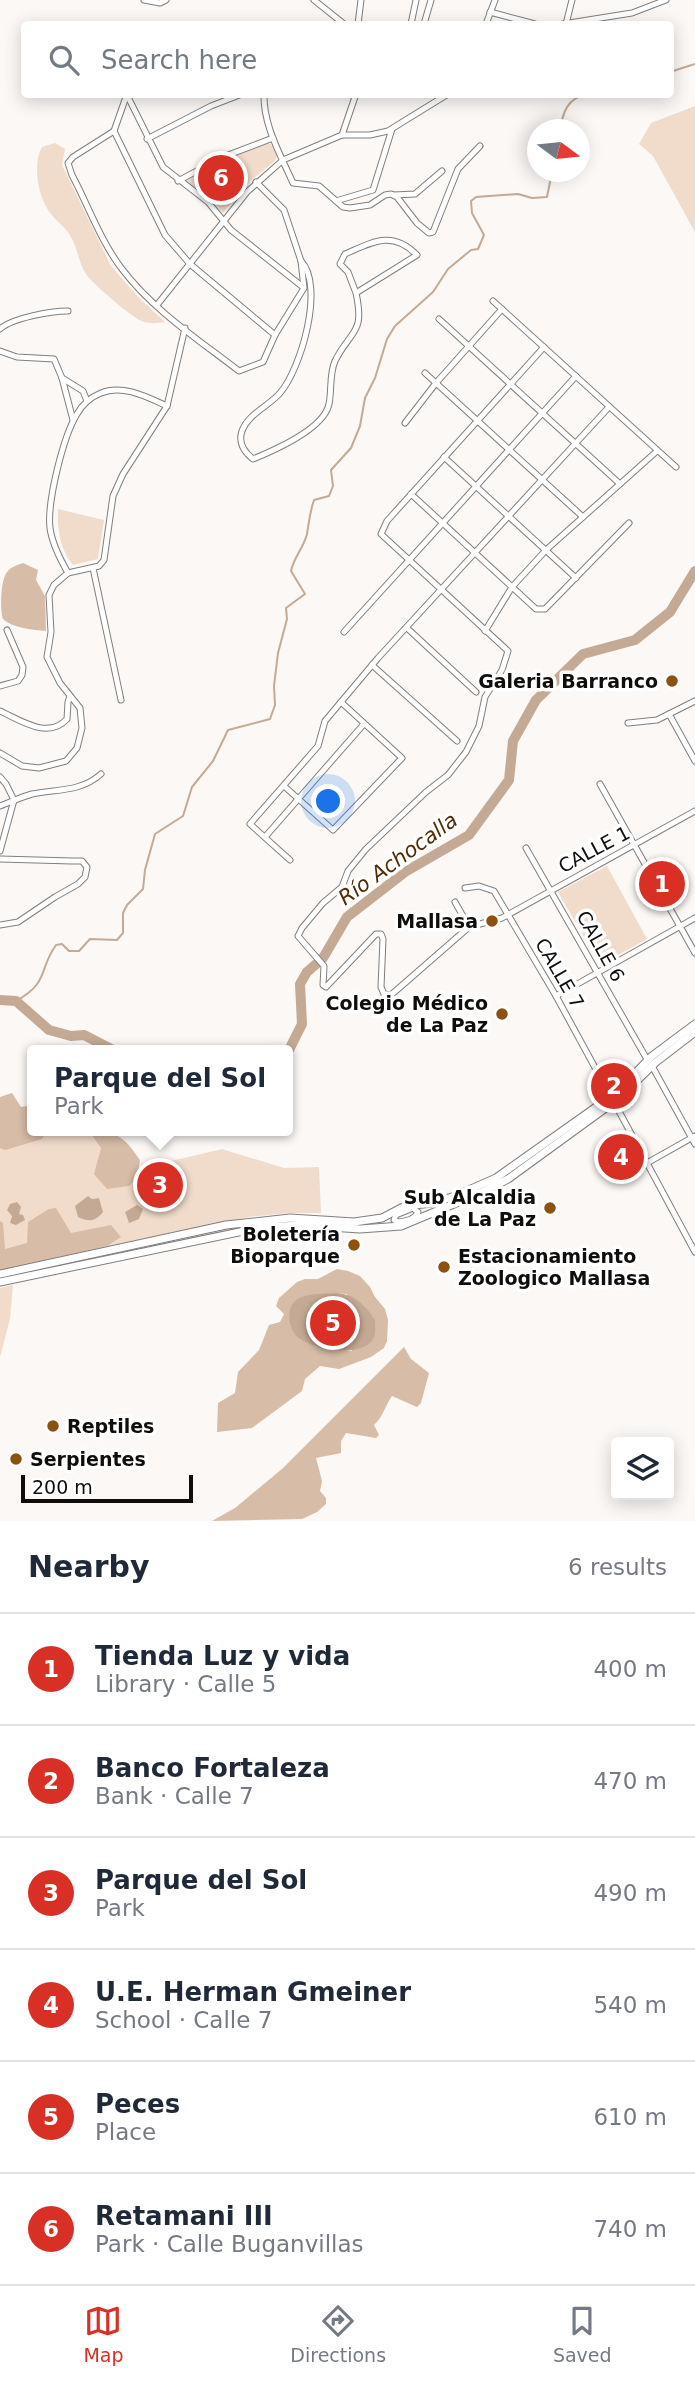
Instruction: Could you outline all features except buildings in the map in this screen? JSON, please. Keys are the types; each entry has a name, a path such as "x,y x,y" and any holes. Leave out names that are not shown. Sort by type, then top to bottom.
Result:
{"main road":[{"path":"0,1282 263,1227 300,1225 360,1229 408,1225 420,1216 508,1179 613,1099 695,1024"},
{"path":"650,1063 695,1032"},
{"path":"0,1274 226,1225 290,1218 367,1221 391,1214 405,1206 444,1200 496,1178 613,1099"},
{"path":"417,1204 422,1210 420,1216"},
{"path":"391,1214 395,1226"}],"street":[{"path":"144,0 163,1"},
{"path":"314,0 340,21"},
{"path":"358,21 361,0"},
{"path":"412,21 416,0"},
{"path":"425,21 431,0"},
{"path":"487,21 495,0"},
{"path":"566,21 572,0"},
{"path":"583,21 632,13 666,0"},
{"path":"490,12 524,21"},
{"path":"126,98 114,131 68,163 72,174 120,267 157,305 239,371 263,362 275,335 304,288 301,261 284,210 256,182"},
{"path":"128,98 163,167 208,202 224,222 304,288"},
{"path":"147,139 232,98"},
{"path":"264,98 273,138 293,183 319,186 343,206 350,208 370,205 384,195 415,194 442,172"},
{"path":"342,135 355,98"},
{"path":"157,305 256,182 283,160 342,135 370,135 392,129 442,98"},
{"path":"336,201 373,190 392,129"},
{"path":"114,131 165,235 190,264 275,335"},
{"path":"178,181 223,157 273,138"},
{"path":"394,195 416,223 429,233 433,232 458,169 480,146"},
{"path":"301,261 310,290 307,334 289,381 280,394 243,428 244,451 253,459 277,449 318,423 327,412 335,361 358,329 360,312 348,272 341,264 345,254 381,240 408,245 417,255 356,293"},
{"path":"493,301 676,467"},
{"path":"405,423 436,383 502,309"},
{"path":"0,329 7,323 56,311 68,311"},
{"path":"439,319 620,484"},
{"path":"0,753 29,768 66,761 77,748 82,728 80,708 48,662 51,632 49,595 54,585 68,573 99,566 105,557 110,510 117,486 167,406 185,328"},
{"path":"455,902 469,927 391,995 382,991 381,934 376,934 326,987 323,985 324,966 298,936 323,903 342,887 348,871 366,849 426,792 448,775 467,752 480,726 485,697 502,670 508,652 381,534 387,521 544,347"},
{"path":"0,351 17,357 54,359 74,420"},
{"path":"425,373 583,517"},
{"path":"344,632 576,376"},
{"path":"62,378 83,391 87,401"},
{"path":"68,573 55,548 50,519 57,474 74,420 87,401 103,392 117,390 142,395 167,406"},
{"path":"290,860 250,824 318,746 325,721 372,665 610,407"},
{"path":"485,631 512,587 546,551 657,451"},
{"path":"444,457 576,578"},
{"path":"411,494 536,608 545,609 629,523"},
{"path":"93,568 121,700"},
{"path":"407,628 476,692"},
{"path":"0,686 18,681 23,673 7,630"},
{"path":"372,665 457,741"},
{"path":"0,711 32,727 54,727 67,719 70,696"},
{"path":"628,723 657,720 695,701"},
{"path":"284,786 332,830 402,758 341,702"},
{"path":"669,714 695,761"},
{"path":"265,837 363,724"},
{"path":"0,806 31,795 81,788 101,774"},
{"path":"0,777 14,800 0,851"},
{"path":"600,784 695,953"},
{"name":"CALLE 1","path":"469,927 508,914 695,811"},
{"name":"CALLE 6","path":"526,848 695,1144"},
{"path":"0,859 72,860 82,861 87,867 85,877 78,884 18,922 0,925"},
{"name":"CALLE 7","path":"465,888 479,886 494,891 556,996 695,1252"},
{"path":"556,996 695,918"},
{"path":"648,1163 693,1137"}],"shaded area":[{"path":"695,106 695,232 653,156 639,144 651,123"},
{"path":"55,143 65,149 62,165 111,266 165,322 149,323 139,320 86,274 70,235 46,207 40,191 37,172 39,154 42,147"},
{"path":"268,143 274,146 277,156 275,161 250,181 223,213 211,199 186,181 225,159"},
{"path":"58,509 104,520 98,559 73,565 60,538"},
{"path":"23,563 38,570 36,580 45,596 46,631 17,626 3,619 1,595 5,575 11,568"},
{"path":"607,866 647,939 600,965 558,892"},
{"path":"12,1093 21,1107 27,1106 27,1136 44,1136 42,1139 5,1150 0,1148 0,1097"},
{"path":"0,1108 27,1127 27,1136 94,1136 114,1141 137,1169 222,1149 284,1168 319,1167 321,1213 249,1217 0,1271"},
{"path":"93,1136 117,1136 140,1160 137,1178 129,1186 107,1189 94,1174 101,1148"},
{"path":"88,1196 92,1199 99,1198 103,1212 92,1220 78,1217 75,1206"},
{"path":"17,1202 21,1207 19,1214 23,1215 25,1220 16,1225 10,1223 12,1216 7,1210 10,1204"},
{"path":"137,1205 143,1209 139,1219 129,1223 125,1212"},
{"path":"56,1208 71,1233 111,1225 121,1237 107,1246 0,1271 0,1221 3,1223 5,1249 27,1243 28,1222 49,1209"},
{"path":"337,1269 360,1276 385,1309 388,1320 384,1348 371,1357 339,1369 320,1366 305,1379 302,1391 252,1428 217,1432 218,1403 235,1393 238,1372 259,1350 269,1325 280,1322 284,1314 276,1306 279,1298 297,1282 318,1279","holes":["347,1294 352,1351 313,1345 318,1295"]},
{"path":"13,1285 10,1319 0,1357 0,1288"},
{"path":"337,1293 350,1296 359,1302 375,1320 374,1337 369,1344 351,1350 328,1349 307,1343 296,1335 289,1318 294,1302 308,1295"},
{"path":"404,1347 411,1359 429,1373 421,1403 417,1407 392,1396 374,1425 379,1435 376,1438 346,1433 341,1441 341,1453 316,1458 322,1481 320,1491 326,1498 326,1504 302,1519 212,1521 235,1508 282,1469"}],"waterway":[{"path":"674,71 695,64"},
{"path":"563,119 567,107 576,98"},
{"path":"16,1001 39,982 56,945 62,944 69,951 79,951 90,939 117,940 123,933 123,913 127,905 143,889 155,834 183,816 192,787 213,761 228,730 270,719 275,705 274,686 278,653 287,619 286,608 305,594 291,571 292,566 306,539 314,500 329,496 333,486 331,470 351,448 360,426 365,398 375,378 387,339 395,326 433,292 448,269 471,250 478,249 484,235 472,213 471,201 476,197 518,194 532,198 547,197 550,182"},
{"name":"Río Achocalla","path":"292,1045 302,1024 300,984 307,972 323,958 347,917 405,872 469,835 509,780 513,741 536,700 583,654 635,640 670,612 695,571"},
{"name":"Río Achocalla","path":"0,1000 16,1001 49,1030 71,1036 84,1035 103,1045"}],"place":[{"name":"Retamani III","path":"221,178"},
{"name":"Galeria Barranco","path":"672,681"},
{"name":"Tienda Luz y vida","path":"662,884"},
{"name":"Mallasa","path":"492,921"},
{"name":"Colegio Médico de La Paz","path":"502,1014"},
{"name":"Banco Fortaleza","path":"614,1086"},
{"name":"U.E. Herman Gmeiner","path":"621,1157"},
{"name":"Parque del Sol","path":"160,1185"},
{"name":"Sub Alcaldia de La Paz","path":"550,1208"},
{"name":"Boletería Bioparque","path":"354,1245"},
{"name":"Estacionamiento Zoologico Mallasa","path":"444,1267"},
{"name":"Peces","path":"333,1323"},
{"name":"Reptiles","path":"53,1426"},
{"name":"Serpientes","path":"16,1459"}]}
